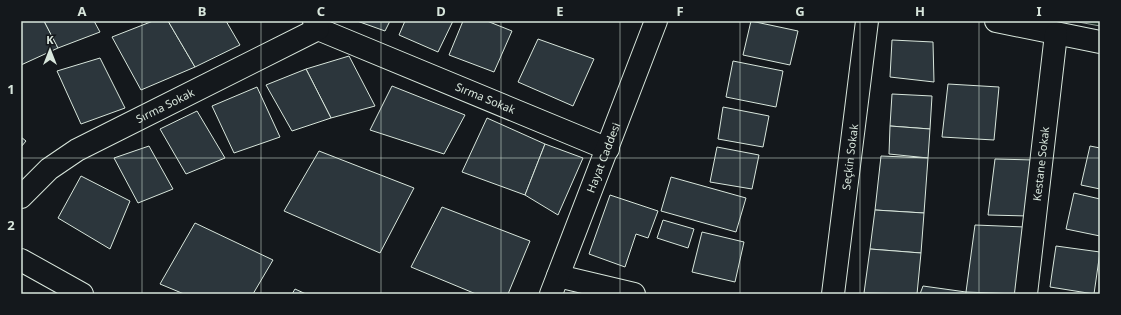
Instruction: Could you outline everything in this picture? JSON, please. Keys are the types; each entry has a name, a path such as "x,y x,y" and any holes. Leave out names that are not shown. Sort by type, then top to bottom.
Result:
{"street":[{"name":"Hayat Caddesi","path":"555,285 656,21"},
{"name":"Seçkin Sokak","path":"833,294 867,21"},
{"path":"996,21 1100,42"},
{"name":"Sırma Sokak","path":"21,197 49,169 77,150 316,25 608,149"},
{"name":"Kestane Sokak","path":"1026,294 1056,34"},
{"path":"21,260 82,294"},
{"path":"555,285 634,294"}],"green space":[{"path":"1073,21 1100,21 1100,26"}],"building":[{"path":"21,21 44,21 58,48 21,65"},
{"path":"44,21 94,21 100,32 58,48"},
{"path":"153,21 168,21 195,67 141,90 112,37"},
{"path":"168,21 226,21 240,45 195,67"},
{"path":"357,21 390,21 385,31"},
{"path":"405,21 453,21 438,52 399,35"},
{"path":"463,21 487,21 512,31 494,72 449,55"},
{"path":"751,21 798,31 790,65 743,55"},
{"path":"538,39 594,59 573,106 518,82"},
{"path":"892,40 933,42 934,82 890,77"},
{"path":"349,56 375,106 331,118 306,69"},
{"path":"100,58 125,108 81,124 57,71"},
{"path":"733,61 783,71 776,107 726,97"},
{"path":"306,69 331,118 292,131 266,85"},
{"path":"948,84 999,87 994,140 942,137"},
{"path":"392,86 465,115 444,154 370,130"},
{"path":"257,87 280,137 234,153 212,106"},
{"path":"892,94 932,96 930,129 890,126"},
{"path":"723,107 769,116 763,147 718,139"},
{"path":"197,111 225,158 186,174 160,129"},
{"path":"487,118 545,144 525,195 462,172"},
{"path":"890,126 930,129 928,158 889,154"},
{"path":"21,137 26,141 21,147"},
{"path":"545,144 583,158 558,215 525,195"},
{"path":"149,146 173,189 138,203 114,158"},
{"path":"1090,146 1100,148 1100,189 1081,185"},
{"path":"717,147 759,155 752,189 710,182"},
{"path":"319,151 414,188 380,253 284,211"},
{"path":"881,156 928,158 924,213 875,210"},
{"path":"995,159 1034,160 1028,216 988,215"},
{"path":"81,176 130,201 110,249 58,218"},
{"path":"671,177 746,198 736,232 661,211"},
{"path":"1074,193 1100,199 1100,236 1066,229"},
{"path":"610,195 658,211 648,238 636,234 625,267 589,254"},
{"path":"442,207 530,241 508,294 476,294 411,267"},
{"path":"875,210 924,213 921,253 870,249"},
{"path":"663,220 694,229 688,248 657,238"},
{"path":"195,223 273,260 253,294 184,294 160,284"},
{"path":"975,225 1025,227 1017,294 966,292"},
{"path":"702,232 744,242 735,282 692,272"},
{"path":"1056,246 1100,252 1094,294 1050,287"},
{"path":"870,249 921,253 917,294 864,293"},
{"path":"923,286 966,292 966,294 920,294"},
{"path":"295,289 306,294 292,294"}]}
